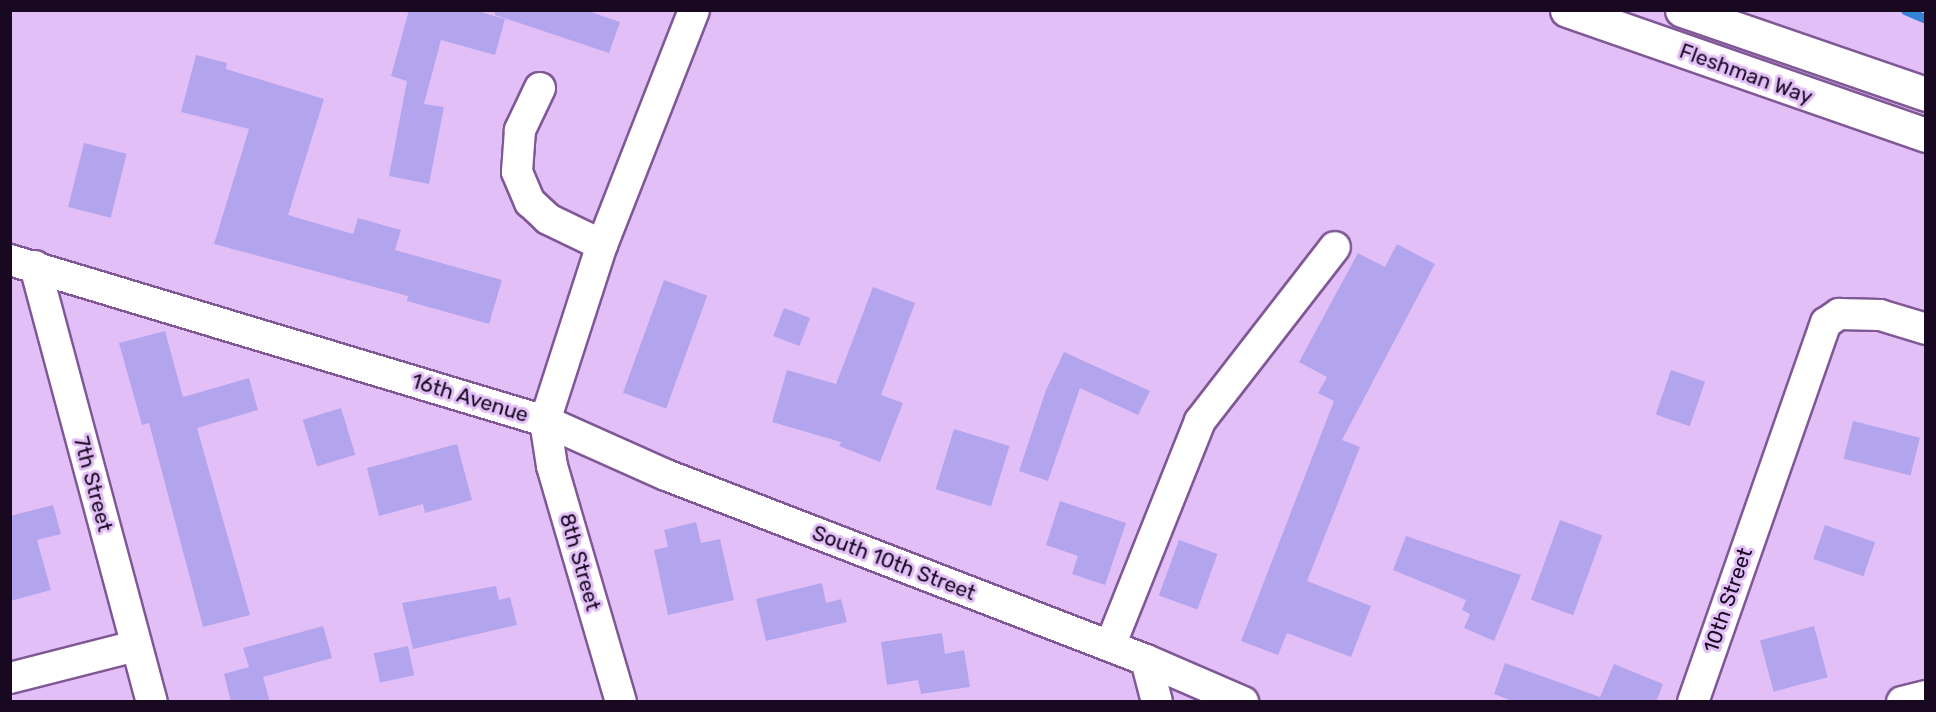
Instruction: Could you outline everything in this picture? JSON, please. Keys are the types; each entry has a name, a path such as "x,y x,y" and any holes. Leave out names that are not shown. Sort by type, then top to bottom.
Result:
{"main road":[{"name":"Fleshman Way","path":"1567,10 1926,135"},
{"name":"Fleshman Way","path":"1682,10 1926,94"}],"street":[{"name":"16th Avenue","path":"23,263 545,421 603,245 694,10"},
{"path":"540,88 520,130 517,171 530,202 548,219 603,245"},
{"path":"1110,646 1200,422 1335,247"},
{"name":"7th Street","path":"23,263 152,702"},
{"name":"10th Street","path":"1693,702 1826,323 1839,314 1880,315 1926,329"},
{"name":"South 10th Street","path":"545,421 666,475 1146,660 1243,702"},
{"name":"8th Street","path":"545,421 552,466 621,702"},
{"path":"10,678 136,646"},
{"path":"1146,660 1156,702"},
{"path":"1902,702 1926,696"}],"building":[{"path":"409,10 474,10 505,19 495,55 441,40 424,104 444,107 429,184 389,176 407,81 391,76"},
{"path":"495,10 585,10 620,22 609,53 495,15"},
{"path":"196,55 227,63 226,69 324,99 288,215 353,234 358,218 401,230 395,250 502,280 489,324 407,301 408,296 214,244 249,129 181,112"},
{"path":"84,143 127,154 111,218 68,207"},
{"path":"1397,244 1435,264 1342,440 1360,447 1307,581 1371,606 1351,657 1287,633 1278,655 1241,641 1334,401 1318,393 1327,377 1299,362 1358,253 1385,267"},
{"path":"664,280 707,296 666,408 623,393"},
{"path":"873,287 915,303 881,395 903,403 880,462 839,446 841,442 772,422 787,370 836,384"},
{"path":"784,308 810,318 799,346 773,336"},
{"path":"165,331 183,397 249,378 258,410 197,428 250,615 203,627 149,423 142,425 119,343"},
{"path":"1064,352 1150,391 1138,415 1080,388 1048,481 1019,471 1046,390"},
{"path":"1671,370 1705,382 1690,426 1656,414"},
{"path":"341,408 355,455 317,467 303,420"},
{"path":"1853,421 1920,438 1911,476 1844,459"},
{"path":"954,429 1009,446 991,506 936,489"},
{"path":"457,444 472,500 425,513 423,504 379,516 367,468"},
{"path":"1060,501 1126,523 1105,585 1072,574 1078,556 1046,545"},
{"path":"53,505 61,534 37,540 51,590 10,601 10,516"},
{"path":"1560,520 1602,535 1573,615 1531,600"},
{"path":"696,522 701,543 720,539 734,600 668,615 654,550 668,547 664,530"},
{"path":"1825,525 1875,542 1863,576 1813,559"},
{"path":"1406,536 1521,575 1494,641 1464,628 1470,614 1462,610 1466,600 1393,570"},
{"path":"1179,540 1218,554 1197,609 1159,595"},
{"path":"822,583 826,603 841,599 847,622 766,641 756,599"},
{"path":"496,586 499,600 510,597 517,625 413,649 402,603"},
{"path":"323,626 332,658 263,677 270,702 231,702 224,674 249,667 243,648"},
{"path":"1814,626 1828,677 1774,692 1760,640"},
{"path":"942,633 945,654 964,650 970,687 921,694 918,680 887,685 881,642"},
{"path":"408,646 414,675 380,683 374,653"},
{"path":"1505,663 1600,697 1614,664 1663,684 1656,702 1515,702 1494,694"}],"waterway":[{"path":"1905,10 1926,19"}]}
